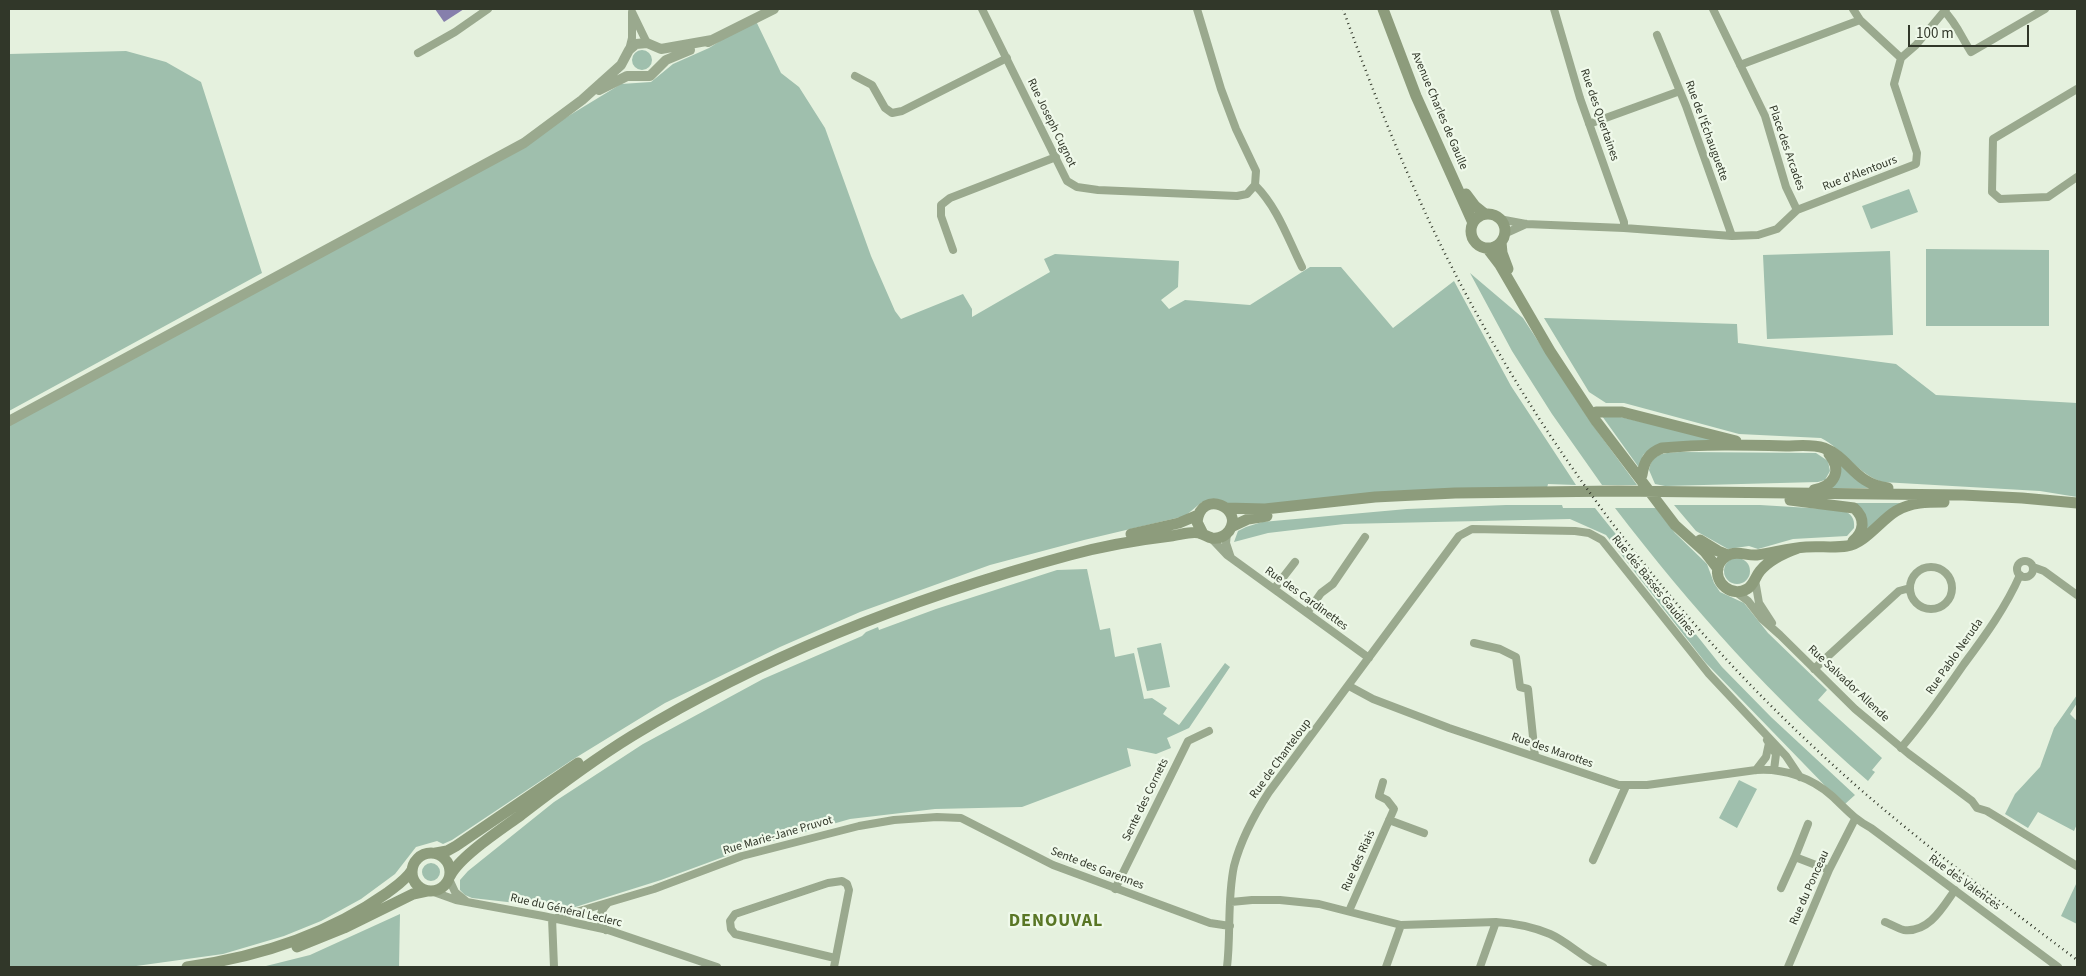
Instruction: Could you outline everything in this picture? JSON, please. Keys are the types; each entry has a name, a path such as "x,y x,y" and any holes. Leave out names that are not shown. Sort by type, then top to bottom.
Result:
{"main road":[{"name":"Avenue Charles de Gaulle","path":"1383,9 1416,96 1473,224"},
{"name":"Avenue Charles de Gaulle","path":"1388,9 1451,163 1469,199 1486,214"},
{"path":"1502,238 1494,247 1480,246 1473,240 1471,233 1473,224 1479,216 1486,214 1493,215 1499,219 1503,226 1503,256 1509,270 1557,352 1596,412 1642,475 1686,529 1714,549 1728,555"},
{"path":"1487,248 1501,266 1545,343 1596,420 1675,526 1705,552 1718,569"},
{"path":"1596,412 1622,412 1752,445"},
{"path":"1642,475 1643,466 1647,458 1662,448 1752,445 1816,446 1832,452 1863,480 1873,486 1966,498 2077,509"},
{"path":"1226,508 1265,509 1410,494 1668,495 1814,490 1828,485 1836,476 1836,467 1825,448"},
{"path":"1762,493 1966,498"},
{"path":"223,967 262,958 303,945 344,928 410,895 444,887 457,865 476,849 600,756 672,714 793,653 918,602 1029,566 1120,543 1190,533 1218,538 1229,530 1254,518 1375,503 1555,494"},
{"path":"1668,495 1786,500 2022,498 2077,503"},
{"path":"1798,548 1771,560 1748,588 1736,592 1729,590 1722,585 1718,577 1721,561 1728,555 1737,553 1746,555 1798,548 1850,546 1859,542 1892,513 1906,506 1966,498"},
{"path":"1786,500 1854,508 1862,520 1861,530 1856,539 1842,546"},
{"path":"187,967 247,956 300,938 364,907 401,883 412,870 415,861 422,855 447,851 456,846 563,772 658,715 721,681 823,634 899,603 968,579 1054,553 1179,523 1198,515 1205,506 1212,504 1219,504 1226,508 1232,517 1229,530"},
{"path":"1198,515 1198,525 1207,536"},
{"path":"1746,555 1755,564 1756,578"},
{"path":"436,853 447,861 450,868 450,877"},
{"path":"412,870 416,883 429,891"}],"street":[{"path":"418,53 455,32 488,9"},
{"path":"582,100 627,76 650,76 666,60 712,40 774,9"},
{"name":"Rue Joseph Cugnot","path":"982,9 1056,158 1068,180 1077,187 1092,190 1237,196 1248,194 1255,185"},
{"path":"1197,9 1221,89 1236,130 1256,171 1255,185 1266,197 1281,222 1302,267"},
{"name":"Rue des Quertaines","path":"1554,9 1590,124 1624,222 1624,228"},
{"path":"1713,9 1740,65 1860,20"},
{"path":"1853,9 1860,20 1901,58 1916,45 1945,10 1954,20 1957,30 1971,52 2045,9"},
{"path":"632,10 650,45 660,57 658,68"},
{"path":"632,10 632,32 627,54 628,68 636,76"},
{"name":"Rue de l'Échauguette","path":"1657,35 1680,91 1732,236"},
{"path":"9,422 524,143 582,100 618,67 627,54 638,44 666,49 712,40"},
{"path":"855,76 872,85 885,108 892,113 902,111 1007,58"},
{"name":"Rue d'Alentours","path":"1499,219 1526,224 1624,228 1732,236 1758,235 1777,229 1797,210 1916,164 1917,153 1894,84 1901,58"},
{"name":"Place des Arcades","path":"1740,65 1765,116 1786,187 1797,210"},
{"path":"2077,89 1993,138 1992,192 2000,199 2048,197 2077,177"},
{"path":"1590,124 1680,91"},
{"path":"953,250 941,216 941,206 950,198 1056,158"},
{"name":"Rue d'Alentours","path":"1502,238 1526,224"},
{"name":"Rue des Basses Gaudines","path":"1349,686 1459,536 1480,528 1588,533 1596,536 1609,548 1709,674 1767,739 1786,756 1800,777 1811,781 1831,795 1855,819"},
{"path":"1229,530 1226,543 1230,558"},
{"name":"Rue des Cardinettes","path":"1207,536 1230,558 1369,658"},
{"path":"1307,613 1322,593 1333,584 1365,538"},
{"name":"Rue Pablo Neruda","path":"1901,748 1938,701 2011,596 2020,575 2017,570 2019,563 2028,561 2033,567"},
{"path":"1274,589 1295,562"},
{"path":"1930,567 1947,575 1952,587 1946,603 1935,609 1922,607 1913,599 1910,588 1918,571 1930,567"},
{"path":"2020,575 2024,577 2029,576 2033,572 2033,567 2044,571 2077,595"},
{"name":"Rue Salvador Allende","path":"1756,578 1759,603 1780,635"},
{"path":"1814,669 1899,591 1910,588"},
{"name":"Rue Salvador Allende","path":"1736,592 1748,601 1762,619 1855,709 1901,748 1972,801 1977,808 1986,811 2077,866"},
{"path":"1474,643 1500,648 1516,657 1520,687 1528,689 1535,756"},
{"name":"Rue des Marottes","path":"1349,686 1373,699 1449,728 1535,756 1611,784 1626,786 1647,785 1756,770 1778,771 1800,777"},
{"name":"Rue de Chanteloup","path":"1227,967 1234,866 1246,832 1269,792 1349,686"},
{"name":"Sente des Cornets","path":"1114,889 1188,740 1209,731"},
{"path":"1756,770 1766,757 1767,739"},
{"path":"1767,739 1776,754 1778,771"},
{"path":"1778,771 1786,756"},
{"name":"Rue des Riais","path":"1349,911 1394,809 1387,800 1379,796 1382,782"},
{"path":"1593,860 1626,786"},
{"name":"Rue Marie-Jane Pruvot","path":"554,918 654,889 742,856 859,826 910,818 961,818"},
{"name":"Sente des Garennes","path":"961,818 1053,865 1210,923 1230,926"},
{"name":"Rue du Ponceau","path":"1788,967 1829,870 1855,819"},
{"name":"Rue des Valences","path":"1855,819 1871,828 2058,967"},
{"name":"Rue des Riais","path":"1389,820 1424,833"},
{"path":"1781,888 1808,824"},
{"path":"1795,857 1829,870"},
{"path":"450,877 455,892 466,901"},
{"path":"834,967 849,890 847,884 842,881 828,883 736,914 730,921 731,929 735,934 835,958"},
{"path":"1885,922 1903,930 1922,926 1938,914 1956,890"},
{"name":"Rue du Général Leclerc","path":"429,891 453,900 554,918 606,930 717,967"},
{"path":"1231,902 1280,900 1319,904 1401,925 1496,922 1521,925 1549,934 1586,959 1603,967"},
{"path":"606,930 602,924 601,915 607,904"},
{"path":"554,918 554,967"},
{"path":"1480,967 1496,922"},
{"path":"1386,967 1401,925"}],"green space":[{"path":"755,19 781,73 799,87 825,128 871,256 895,311 901,319 963,294 972,309 972,317 1050,272 1044,259 1055,254 1179,261 1178,287 1161,300 1169,309 1185,300 1250,305 1310,267 1341,267 1393,328 1454,281 1511,386 1576,485 1548,484 1547,488 1252,505 1202,502 1185,516 990,565 860,612 780,647 665,703 572,760 452,840 443,844 437,841 416,847 395,874 361,899 321,921 284,936 223,954 129,967 9,967 9,421 524,143 621,84 651,82 673,64 709,48"},
{"path":"642,50 649,53 652,60 649,67 642,70 635,67 632,60 635,53"},
{"path":"126,51 166,62 201,82 262,273 9,411 9,54"},
{"path":"1909,189 1918,212 1871,229 1862,206"},
{"path":"1926,249 2049,250 2049,326 1926,326"},
{"path":"1890,251 1893,335 1767,339 1763,255"},
{"path":"1470,273 1523,318 1592,424 1637,485 1602,485 1552,414 1512,351"},
{"path":"1544,318 1737,324 1738,343 1896,364 1936,395 2077,403 2077,497 2040,491 1882,482 1865,473 1836,448 1821,438 1739,434 1624,403 1606,403 1589,392"},
{"path":"1612,415 1720,440 1656,445 1643,455 1640,469 1602,416"},
{"path":"1680,452 1816,453 1828,461 1830,471 1825,480 1818,482 1665,486 1655,484 1649,470 1653,460 1660,455"},
{"path":"1838,461 1872,488 1832,488"},
{"path":"1901,503 1867,529 1855,504"},
{"path":"1562,505 1563,508 1595,508 1722,667 1771,717 1855,795 1845,804 1836,797 1705,662 1606,535 1570,519 1344,524 1268,533 1234,542 1238,531 1262,522 1407,509"},
{"path":"1674,505 1760,505 1843,510 1852,517 1854,528 1847,536 1793,539 1758,549 1749,546 1728,549 1696,531"},
{"path":"1615,508 1656,508 1675,533 1707,564 1714,583 1720,592 1744,603 1768,633 1827,690 1818,700 1882,758 1872,770 1875,772 1868,781 1799,718 1734,651 1673,581"},
{"path":"1737,558 1746,562 1750,571 1746,580 1737,584 1728,580 1724,571 1728,562"},
{"path":"1087,569 1100,630 1110,628 1115,657 1134,653 1144,699 1152,698 1167,708 1163,714 1179,725 1225,663 1230,667 1189,728 1167,738 1171,748 1156,754 1127,748 1131,766 1022,807 935,809 850,819 745,849 661,880 569,909 472,898 460,890 460,880 468,871 554,802 643,744 763,679 862,636 866,632 878,627 879,630 936,609 1057,570"},
{"path":"1161,643 1170,687 1147,691 1137,648"},
{"path":"2077,695 2077,703 2070,714 2077,721 2077,824 2074,831 2038,812 2028,828 2005,814 2015,794 2040,767 2054,728"},
{"path":"1739,780 1757,789 1737,828 1719,818"},
{"path":"427,863 435,863 440,868 438,879 427,881 422,876 422,868"},
{"path":"2077,882 2077,924 2061,916"},
{"path":"400,914 399,967 262,967 310,955"}],"shaded area":[{"path":"435,9 464,9 444,22"}],"railway":[{"path":"1343,9 1388,128 1422,205 1459,281 1514,378 1551,436 1590,493 1632,548 1721,654 1819,752 1913,834 2077,960"}],"district":[{"name":"DENOUVAL","path":"1056,922"}]}
